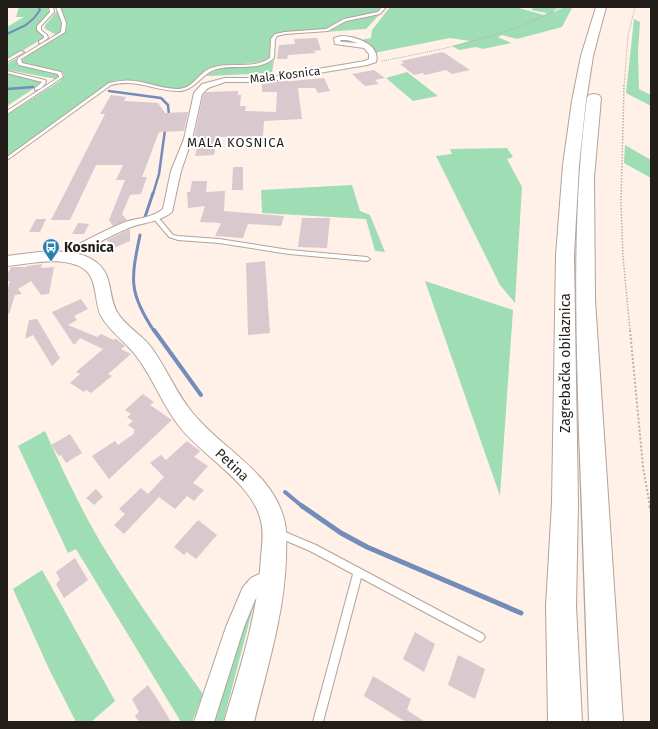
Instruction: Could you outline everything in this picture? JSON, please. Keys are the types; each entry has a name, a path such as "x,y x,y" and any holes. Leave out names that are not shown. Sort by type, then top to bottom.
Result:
{"highway":[{"name":"Zagrebačka obilaznica","path":"565,722 561,606 565,503 565,255 571,165 578,101 587,56 601,7"},
{"name":"Zagrebačka obilaznica","path":"606,722 587,374 584,259 587,167 593,103 600,57 612,7"}],"street":[{"path":"365,46 373,57 373,60 367,63"},
{"name":"Mala Kosnica","path":"156,218 165,213 170,205 176,171 188,139 198,93 205,86 224,80 266,80 367,63"},
{"name":"Petina","path":"64,257 111,232 131,224 156,218"},
{"name":"Petina","path":"7,261 64,257 85,262 96,272 101,284 106,306 113,319 144,351 184,418 251,483 262,496 272,520 274,531 273,581 264,626 239,722"},
{"path":"204,722 241,611 249,592 255,585 264,581 273,581"}],"lane":[{"path":"7,61 46,38 45,34 38,28 52,12 51,7"},
{"path":"7,113 61,77 60,73 20,64 19,62 19,59 63,32 64,23 58,7"},
{"path":"7,159 110,84 127,80 177,90 189,88 194,86 205,73 216,68 257,64 271,60 273,39 280,34 327,30 345,20 379,13 384,7"},
{"path":"7,72 41,79 45,82 7,108"},
{"path":"156,218 171,236 178,238 219,241 289,252 368,258"},
{"path":"274,531 313,548 480,637"},
{"path":"318,722 358,572"}],"path":[{"path":"367,63 490,37 531,23 562,7"},
{"path":"635,7 628,36 624,74 620,202 623,257 643,467 651,512"}],"green space":[{"path":"19,7 48,7 49,13 36,26 45,37 7,60 7,27 24,17 16,17"},
{"path":"61,7 382,7 377,12 343,19 326,29 284,32 275,35 271,38 269,58 266,60 252,63 221,65 209,69 186,88 174,89 140,82 122,80 113,81 7,157 7,115 60,81 64,76 63,73 24,64 21,61 28,54 65,32 67,27"},
{"path":"390,7 515,7 544,15 547,13 531,10 534,7 559,7 553,11 555,12 564,7 572,8 562,27 517,39 502,35 498,37 511,43 483,49 476,47 459,50 452,46 470,41 450,38 374,53 361,40 371,38 372,30"},
{"path":"57,11 63,27 56,35 44,28"},
{"path":"381,13 366,29 324,32 337,27 346,20"},
{"path":"634,19 640,22 638,53 639,89 651,95 651,106 626,93"},
{"path":"17,58 16,62 18,65 58,73 59,77 56,79 8,70 7,64"},
{"path":"274,60 272,73 207,76 214,71 222,69 231,67 258,66"},
{"path":"407,72 438,96 413,101 386,78"},
{"path":"7,73 41,81 42,83 7,106"},
{"path":"625,145 651,160 651,178 624,163"},
{"path":"507,148 513,157 507,159 522,187 515,303 500,285 436,156 452,154 450,149"},
{"path":"352,185 360,211 370,215 385,252 375,251 366,219 262,213 261,190"},
{"path":"425,281 513,310 500,496"},
{"path":"45,431 82,508 107,553 130,589 203,694 192,722 181,722 76,549 68,553 18,446"},
{"path":"42,570 115,701 91,722 76,722 49,669 13,589"},
{"path":"255,600 223,722 213,722 251,603"}],"building":[{"path":"317,38 321,50 313,51 316,53 288,55 287,59 277,59 279,45 295,44 294,39"},
{"path":"443,52 470,70 452,74 446,70 425,75 423,73 414,75 400,64 404,63 401,61"},
{"path":"374,70 385,78 375,80 379,84 365,86 352,74"},
{"path":"324,78 330,91 318,93 315,88 298,88 302,119 264,121 263,136 218,137 214,155 195,156 200,137 194,138 203,95 206,92 238,91 238,95 241,95 240,106 246,106 245,111 276,112 277,92 262,92 262,84 285,80 292,81"},
{"path":"111,95 126,97 124,101 158,103 165,113 188,112 184,131 159,132 142,177 147,177 141,194 130,195 122,214 127,220 113,226 109,220 125,180 116,180 123,165 96,165 70,220 51,220 105,114 100,114"},
{"path":"233,167 243,167 243,190 232,190"},
{"path":"192,181 207,181 206,192 225,191 224,211 284,216 281,226 248,224 243,238 215,236 221,223 200,222 205,206 188,208 187,192 190,192"},
{"path":"302,218 330,218 327,248 298,247"},
{"path":"36,219 46,219 40,232 29,232"},
{"path":"78,223 89,224 84,234 72,234"},
{"path":"130,229 130,241 114,248 107,240"},
{"path":"265,261 270,333 248,335 246,263"},
{"path":"42,264 41,268 54,267 49,294 41,295 31,281 18,289 22,294 15,295 9,314 7,314 7,291 10,281 7,281 7,275 11,267 27,267"},
{"path":"81,299 88,309 74,316 77,320 68,325 97,337 101,334 114,340 115,338 125,346 121,349 131,354 108,374 112,376 91,393 86,390 84,392 70,383 80,374 76,372 103,349 80,338 74,345 52,312"},
{"path":"37,319 60,358 52,366 33,335 25,339 29,320"},
{"path":"143,394 154,402 150,405 172,420 109,479 92,456 115,441 118,445 135,433 133,432 135,430 128,425 133,421 127,417 131,414 125,410"},
{"path":"70,434 82,453 66,463 61,455 59,456 51,445"},
{"path":"187,441 200,451 194,457 208,466 193,483 204,490 194,501 187,496 175,509 159,497 124,534 114,525 125,514 119,509 141,488 148,494 164,477 150,463 161,455 166,460"},
{"path":"96,489 103,497 94,505 86,498"},
{"path":"198,520 217,535 196,559 187,552 184,555 174,547"},
{"path":"75,558 88,580 64,598 56,584 60,580 56,572"},
{"path":"415,632 435,644 424,672 403,659"},
{"path":"458,655 485,669 475,699 448,685"},
{"path":"373,676 411,699 407,710 425,722 406,722 364,696"},
{"path":"148,685 171,722 139,722 135,716 139,712 132,699"}],"waterway":[{"name":"Kosnica","path":"7,34 26,25 40,10 39,7"},
{"name":"Kosnica","path":"7,89 33,87"},
{"path":"109,91 161,98 168,105 169,115"},
{"path":"153,194 159,174 165,130"},
{"path":"145,217 153,193"},
{"path":"140,235 135,263 134,285 140,306 154,331"},
{"path":"154,330 201,395"},
{"path":"285,492 303,507"},
{"path":"302,506 341,533 367,547 521,613"}],"place":[{"name":"Kosnica","path":"51,262"}],"district":[{"name":"MALA KOSNICA","path":"236,142"}]}
